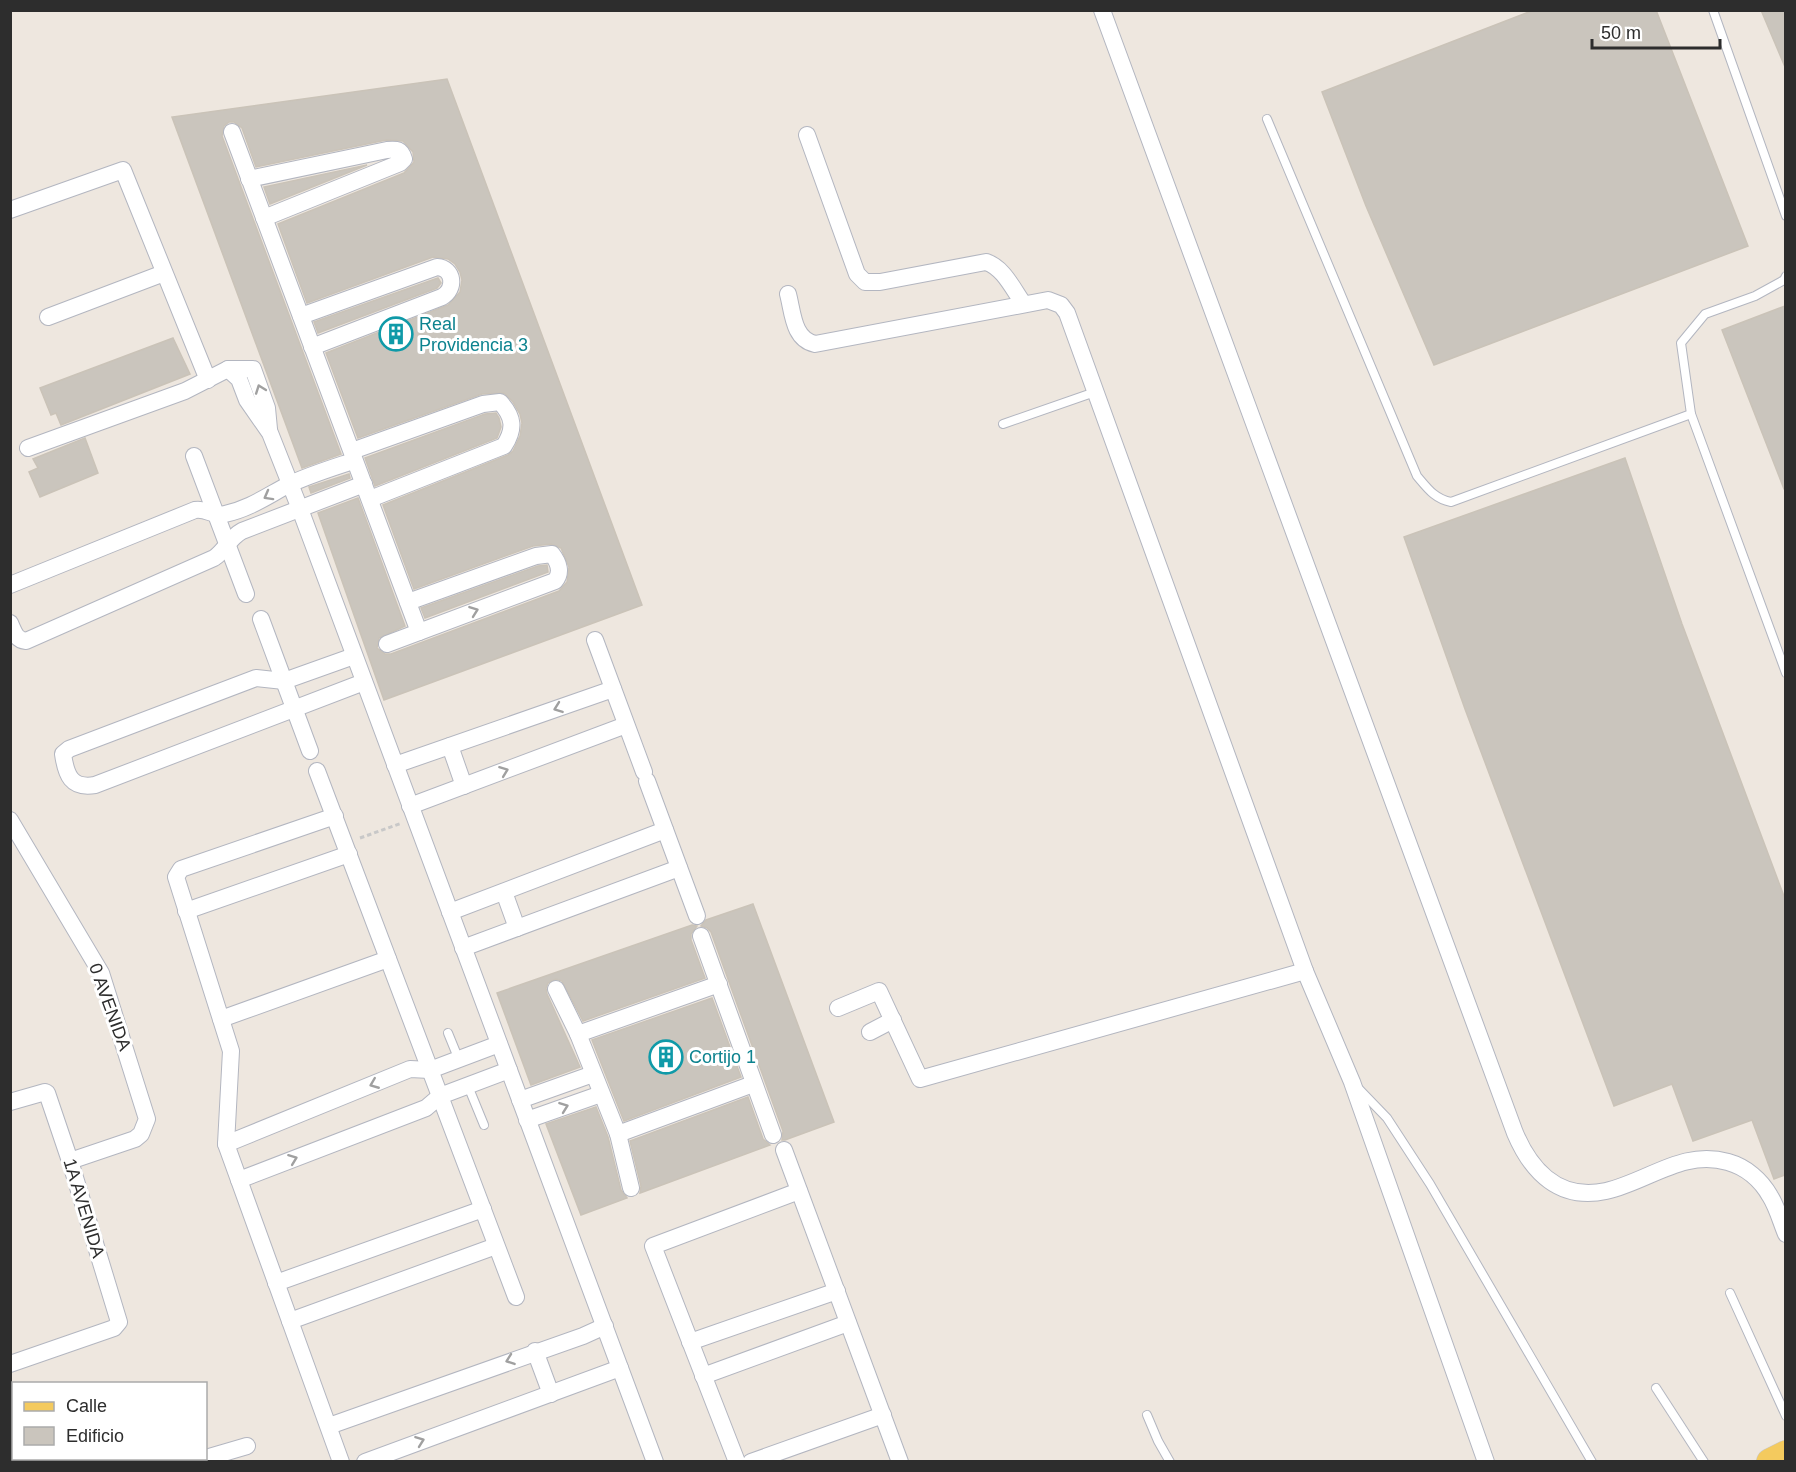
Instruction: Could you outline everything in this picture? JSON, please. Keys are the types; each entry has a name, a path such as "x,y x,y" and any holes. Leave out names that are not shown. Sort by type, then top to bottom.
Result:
{"main road":[{"path":"1770,1461 1785,1454"}],"street":[{"path":"1102,10 1515,1133 1526,1156 1538,1171 1562,1188 1587,1192 1614,1188 1690,1160 1710,1158 1731,1163 1752,1175 1770,1196 1785,1234"},
{"path":"232,132 419,632"},
{"path":"807,135 857,273 866,282 880,282 986,262 993,264 1000,271 1023,303"},
{"path":"249,179 387,150 397,149 402,153 404,159 400,163 264,219"},
{"path":"10,210 123,170 208,380"},
{"path":"301,316 437,267 443,267 452,280 448,294 442,297 312,347"},
{"path":"48,317 164,273"},
{"path":"788,294 798,333 806,342 815,344 1023,303 1048,300 1061,305 1067,313 1305,971 1352,1082 1486,1461"},
{"path":"27,448 176,394 228,369 239,379 247,400 270,433 300,509 655,1461"},
{"path":"10,585 195,510 202,509 216,516 254,504 290,484 353,456 483,404 500,402 507,409 512,434 504,446 367,492 300,509 242,531 232,537 221,554 214,558 26,641 16,636 10,623"},
{"path":"194,456 246,594"},
{"path":"387,644 555,581 559,577 560,569 552,554 537,556 408,602"},
{"path":"261,619 310,751"},
{"path":"595,640 697,916"},
{"path":"354,656 284,681 256,678 69,750 63,754 64,763 71,779 77,785 85,787 95,785 364,682"},
{"path":"395,765 613,688"},
{"path":"413,813 464,786 626,724"},
{"path":"450,747 464,786"},
{"path":"317,771 516,1298"},
{"path":"335,816 181,869 176,877 231,1051 226,1144 341,1461"},
{"name":"0 AVENIDA","path":"10,820 101,973 147,1119 141,1134 135,1139 70,1161"},
{"path":"450,912 665,830"},
{"path":"186,911 347,849"},
{"path":"463,948 679,868"},
{"path":"504,892 517,928"},
{"path":"701,936 773,1135"},
{"path":"221,1019 388,959"},
{"path":"838,1008 879,991 920,1078 1305,971"},
{"path":"579,1034 719,984"},
{"path":"556,989 579,1034 618,1134 631,1188"},
{"path":"870,1032 893,1020"},
{"path":"226,1144 410,1069 430,1070 499,1044"},
{"path":"239,1180 426,1108 440,1096 509,1070"},
{"path":"520,1100 593,1074"},
{"path":"618,1134 753,1084"},
{"name":"1A AVENIDA","path":"10,1102 46,1092 70,1161 119,1322 114,1328 10,1364"},
{"path":"528,1120 601,1094"},
{"path":"784,1150 900,1461"},
{"path":"737,1461 653,1246 799,1191"},
{"path":"276,1283 483,1209"},
{"path":"290,1322 496,1246"},
{"path":"690,1342 837,1291"},
{"path":"704,1376 848,1323"},
{"path":"328,1426 535,1351 583,1336 604,1326"},
{"path":"535,1351 551,1394"},
{"path":"364,1461 620,1368"},
{"path":"751,1461 883,1415"},
{"path":"207,1457 247,1446"}],"lane":[{"path":"1713,10 1785,216"},
{"path":"1267,119 1417,476 1432,494 1441,500 1451,502 1691,414"},
{"path":"1785,276 1784,280 1755,296 1706,314 1681,344 1691,414 1785,673"},
{"path":"1003,424 1095,392"},
{"path":"448,1033 459,1060"},
{"path":"1352,1082 1387,1118 1430,1184 1592,1461"},
{"path":"468,1086 484,1125"},
{"path":"1730,1293 1785,1416"},
{"path":"1656,1388 1704,1461"},
{"path":"1147,1415 1170,1461"}],"path":[{"path":"347,849 413,813"}],"building":[{"path":"1534,10 1656,10 1748,246 1434,365 1366,206 1322,92"},
{"path":"1761,10 1785,10 1785,67"},
{"name":"Real Providencia 3","path":"447,79 642,605 384,700 318,513 358,498 405,626 379,638 377,648 385,654 391,654 559,591 567,582 569,567 561,548 551,544 533,546 414,589 383,505 508,455 513,451 520,436 522,423 520,414 504,393 482,394 358,438 326,353 448,305 460,292 462,280 460,272 448,259 433,257 307,303 278,224 404,173 414,162 413,152 403,141 386,140 256,167 242,128 234,122 229,122 224,126 222,136 341,454 302,468 172,117"},
{"path":"367,165 270,204 264,187"},
{"path":"438,278 441,283 437,288 318,333 314,322"},
{"path":"1785,306 1785,489 1784,489 1722,330"},
{"path":"173,338 190,374 61,425 56,413 51,415 40,388"},
{"path":"496,413 499,418 501,427 497,438 375,486 365,458 485,414"},
{"path":"85,438 98,473 40,497 29,472 38,468 33,459"},
{"path":"1625,458 1682,624 1785,899 1785,1175 1774,1179 1752,1120 1693,1141 1672,1084 1614,1106 1465,709 1404,537"},
{"path":"349,474 350,478 311,493 309,487"},
{"path":"547,565 548,572 425,618 421,608 538,566"},
{"path":"753,904 834,1122 785,1140 782,1140 783,1131 711,932 701,926 706,920"},
{"path":"692,925 697,926 691,934 691,940 705,978 583,1021 562,981 556,979 548,983 547,994 580,1067 531,1085 497,993"},
{"path":"712,998 741,1077 624,1121 592,1040"},
{"path":"748,1097 763,1139 770,1145 640,1193 641,1186 630,1141"},
{"path":"596,1107 608,1137 621,1190 627,1198 581,1215 546,1124"}],"place":[{"name":"Real Providencia 3","path":"396,334"},
{"name":"Cortijo 1","path":"666,1057"}]}
